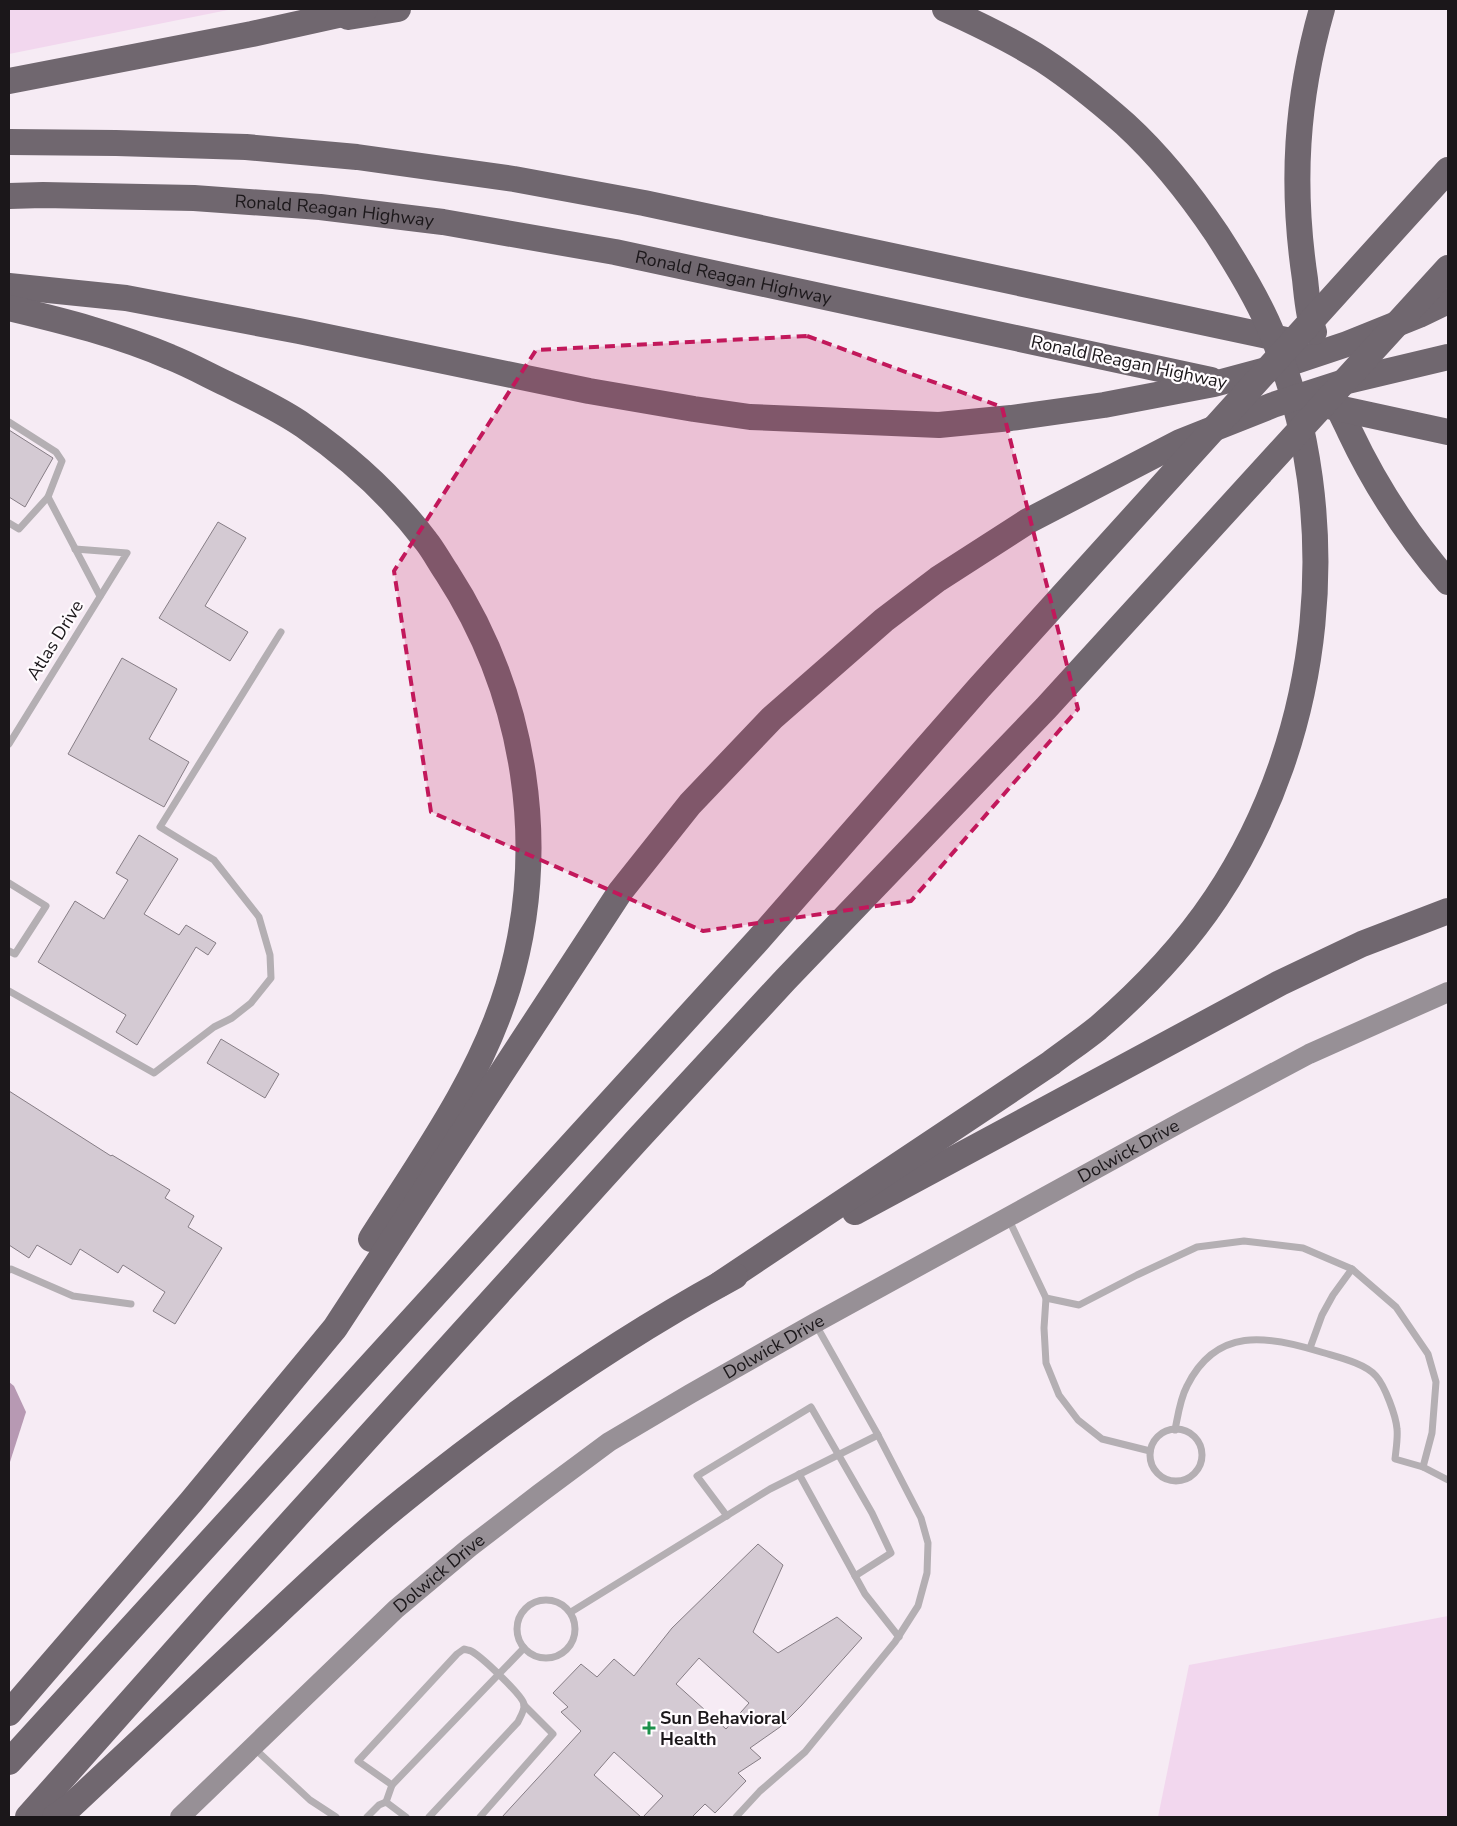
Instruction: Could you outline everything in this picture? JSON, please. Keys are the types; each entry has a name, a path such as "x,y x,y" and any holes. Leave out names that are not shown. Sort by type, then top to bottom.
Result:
{"highway":[{"path":"252,34 365,9"},
{"path":"9,81 252,34 398,9"},
{"path":"720,1284 1096,1030 1131,998 1177,950 1216,898 1246,847 1267,805 1291,738 1307,671 1314,622 1317,558 1312,488 1304,438 1291,386 1272,333 1246,281 1201,211 1171,173 1127,126 1094,98 1042,60 991,30 945,9"},
{"path":"1322,9 1305,79 1297,163 1300,249 1312,327 1335,400 1357,447 1386,500 1427,558 1448,582"},
{"path":"9,142 116,143 246,148 357,157 514,179 644,203 1448,375"},
{"path":"9,1762 758,940 954,716 1448,170"},
{"name":"Ronald Reagan Highway","path":"9,196 194,198 320,207 443,222 615,252 1448,432"},
{"path":"28,1817 216,1605 630,1148 786,980 1046,708 1448,268"},
{"path":"9,286 126,298 299,331 589,392 750,417 939,425 1011,418 1104,405 1224,381 1281,366 1347,344 1419,315 1448,301"},
{"path":"9,308 111,335 170,357 270,405 302,424 353,462 380,488 426,541 460,593 477,624 497,670 512,716 526,784 529,857 522,926 509,985 494,1028 463,1092 347,1278 334,1328"},
{"path":"9,1713 191,1502 334,1328 620,892 690,804 772,718 884,620 938,579 1028,521 1180,442 1273,405 1347,381 1448,357"},
{"path":"55,1817 71,1806 335,1559 404,1499 481,1440 626,1340 720,1284 1280,983 1362,944 1448,911"}],"main road":[{"name":"Dolwick Drive","path":"180,1817 396,1609 470,1547 610,1442 815,1323 1309,1054 1448,992"}],"lane":[{"path":"9,422 56,452 62,461 48,497 19,529 9,523"},
{"path":"48,497 100,596"},
{"name":"Atlas Drive","path":"9,744 127,553 75,549"},
{"path":"9,991 154,1073 214,1027 232,1018 250,1003 270,978 270,955 259,917 214,860 160,827 280,632"},
{"path":"9,883 46,906 15,954 9,950"},
{"path":"1007,1217 1046,1298 1044,1328 1046,1363 1059,1395 1078,1420 1102,1439 1150,1451"},
{"path":"1046,1298 1079,1306 1137,1275 1197,1247 1244,1241 1303,1248 1352,1269 1396,1307 1428,1354 1436,1382 1432,1432 1423,1467"},
{"path":"9,1270 11,1269 73,1296 131,1304"},
{"path":"1310,1348 1322,1314 1332,1296 1352,1269"},
{"path":"736,1817 760,1791 805,1752 898,1637 918,1606 928,1573 928,1542 921,1518 878,1434 815,1323"},
{"path":"1175,1430 1186,1386 1204,1359 1228,1343 1255,1339 1310,1348 1355,1362 1376,1376 1391,1404 1397,1429 1395,1459 1423,1467 1448,1480"},
{"path":"727,1516 697,1476 811,1407 872,1513 891,1553 855,1576"},
{"path":"1175,1430 1191,1434 1201,1448 1202,1456 1196,1472 1182,1481 1165,1479 1158,1474 1150,1459 1153,1443 1159,1436 1166,1431 1175,1430"},
{"path":"570,1612 770,1489 878,1434"},
{"path":"799,1474 865,1594 898,1637"},
{"path":"549,1600 563,1605 570,1612 575,1620 576,1630 570,1647 563,1654 545,1658 536,1656 524,1648 517,1636 517,1626 520,1616 526,1608 534,1602 549,1600"},
{"path":"367,1817 379,1805 386,1802 392,1785 524,1648"},
{"path":"392,1785 358,1761 457,1654 464,1649 472,1651 522,1698 524,1705 553,1734 480,1817"},
{"path":"429,1817 518,1722 524,1705"},
{"path":"253,1746 310,1800 336,1817"},
{"path":"386,1802 406,1817"}],"highlighted area":[{"path":"807,336 1002,407 1078,709 911,901 703,931 431,812 394,571 536,350"}],"shaded area":[{"path":"9,9 233,9 9,54"},
{"path":"9,1382 14,1386 26,1412 9,1465"},
{"path":"1448,1616 1448,1817 1158,1817 1189,1665"}],"building":[{"path":"9,430 53,458 25,507 9,497"},
{"path":"218,522 246,538 205,606 248,632 230,661 159,618"},
{"path":"122,658 177,689 149,739 189,762 164,807 68,754"},
{"path":"139,835 178,859 144,914 179,935 186,925 216,943 208,955 196,947 137,1045 116,1032 126,1015 38,962 75,901 104,919 128,880 116,873"},
{"path":"221,1039 279,1074 265,1098 207,1063"},
{"path":"9,1091 111,1156 170,1190 165,1198 194,1216 188,1227 222,1248 175,1324 153,1311 165,1292 123,1265 118,1273 80,1249 71,1265 37,1245 29,1258 9,1245"},
{"path":"758,1544 783,1565 753,1632 778,1653 837,1617 862,1638 780,1727 750,1748 761,1758 738,1773 746,1781 715,1813 705,1804 692,1817 643,1817 663,1796 614,1752 594,1775 641,1817 502,1817 581,1731 561,1712 568,1707 553,1693 581,1664 597,1677 614,1659 634,1676 672,1628","holes":["699,1658 749,1703 726,1729 676,1684"]}],"place":[{"name":"Sun Behavioral Health","path":"649,1728"}]}
